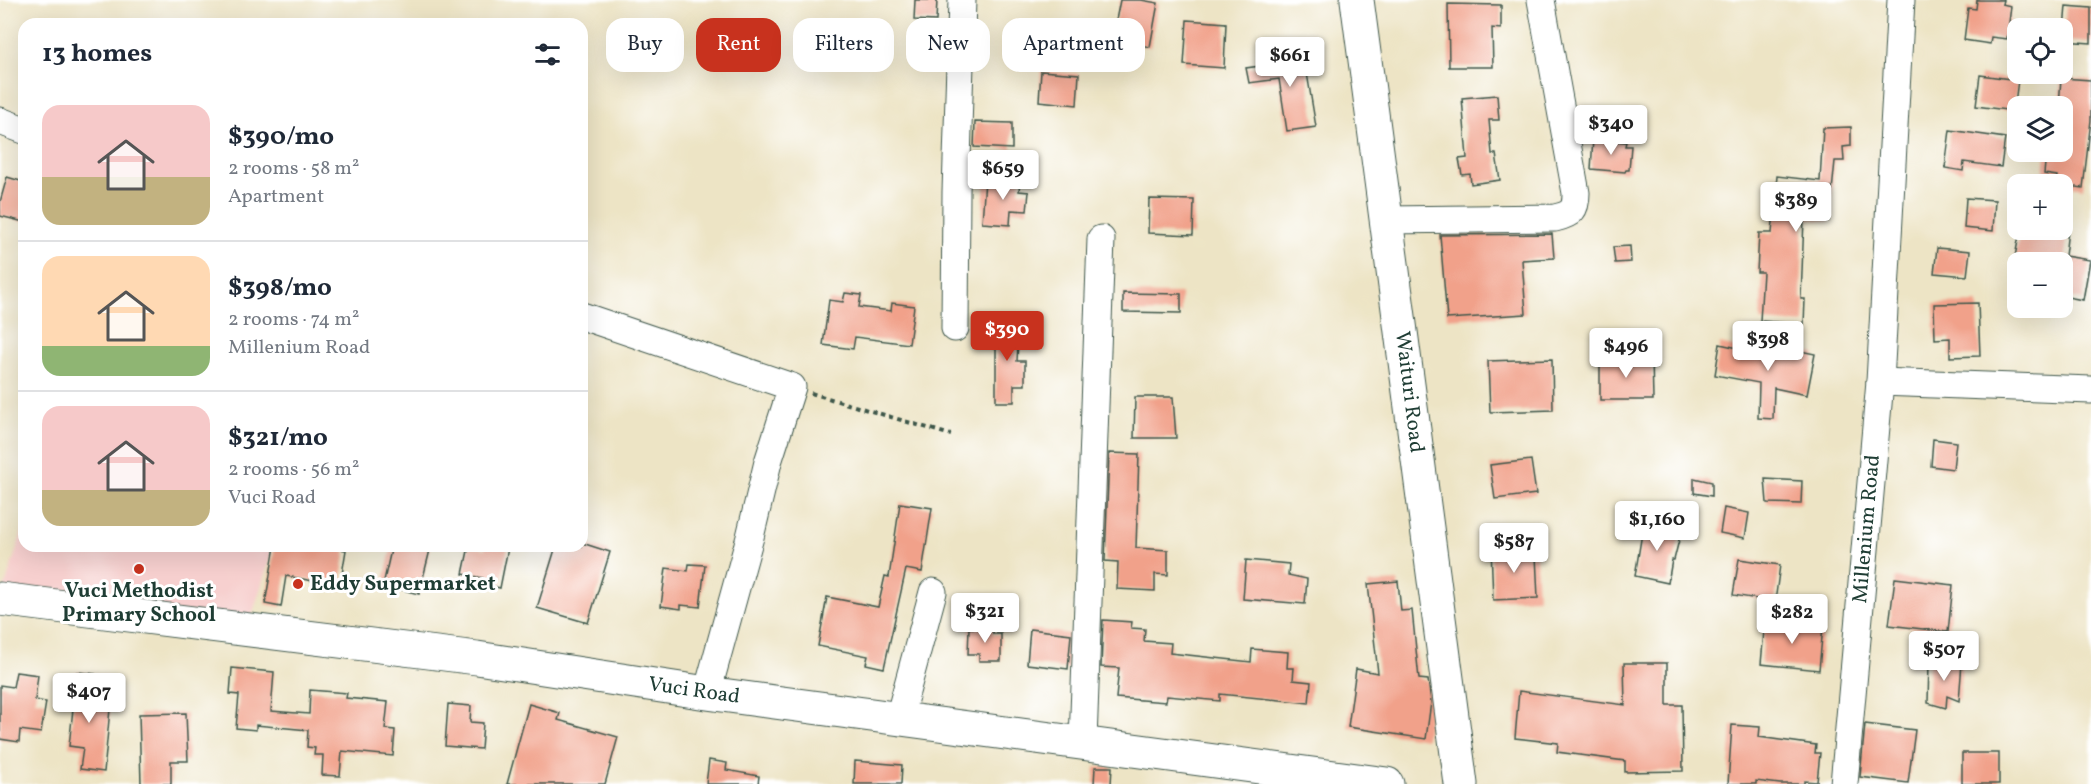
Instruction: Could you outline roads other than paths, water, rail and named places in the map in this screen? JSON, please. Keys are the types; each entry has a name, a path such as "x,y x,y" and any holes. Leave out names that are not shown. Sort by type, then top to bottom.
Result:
{"main road":[{"name":"Waituri Road","path":"1357,0 1461,784"},
{"name":"Vuci Road","path":"0,599 477,658 707,693 1083,742 1219,773 1387,784"}],"street":[{"path":"955,328 956,192 962,0"},
{"path":"1387,220 1555,218 1569,215 1573,211 1576,206 1576,193 1541,0"},
{"name":"Millenium Road","path":"1845,784 1880,382 1901,0"},
{"path":"0,121 18,128"},
{"path":"1083,742 1101,239"},
{"path":"588,318 792,387 768,462 707,693"},
{"path":"1880,382 2091,390"},
{"path":"899,718 933,592"}],"place":[{"name":"Vuci Methodist Primary School","path":"139,569"},
{"name":"Eddy Supermarket","path":"298,584"}]}
